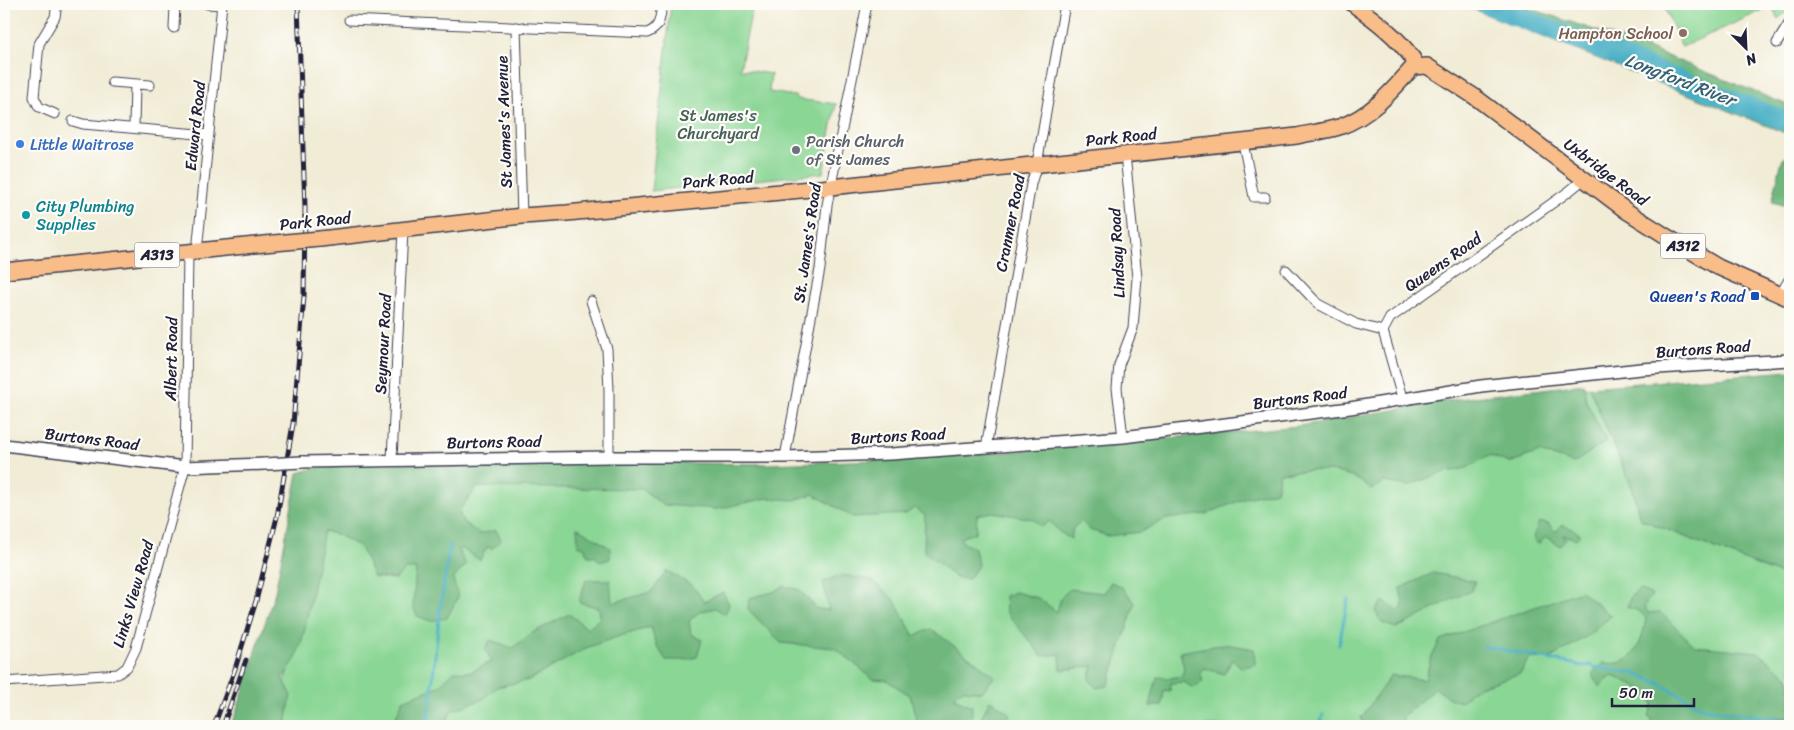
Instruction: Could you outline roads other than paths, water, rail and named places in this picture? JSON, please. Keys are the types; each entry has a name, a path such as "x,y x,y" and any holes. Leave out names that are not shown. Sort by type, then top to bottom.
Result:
{"main road":[{"name":"Uxbridge Road","path":"1353,4 1376,20 1404,47 1415,64 1427,66 1475,97 1628,212 1718,267 1785,297"},
{"name":"Park Road","path":"4,271 320,239 522,216 830,187 1297,136 1339,126 1364,114 1387,98 1415,64"}],"street":[{"path":"55,114 39,106 34,97 39,44 55,17 57,4"},
{"path":"174,28 175,4"},
{"path":"207,4 222,4"},
{"name":"Edward Road","path":"193,251 209,134 222,4"},
{"path":"349,20 648,33 655,30 658,26 662,4"},
{"name":"St. James's Road","path":"786,457 820,269 830,187 867,4"},
{"name":"Cranmer Road","path":"986,448 1029,194 1037,164 1065,4"},
{"path":"1778,43 1790,22"},
{"name":"St James's Avenue","path":"516,27 522,216"},
{"path":"112,82 150,85"},
{"path":"134,127 135,84"},
{"path":"73,121 83,124 209,134"},
{"path":"1243,143 1254,197 1265,197"},
{"name":"Lindsay Road","path":"1123,436 1117,388 1119,365 1133,328 1137,278 1125,154"},
{"name":"Queens Road","path":"1383,330 1390,318 1584,179"},
{"name":"Seymour Road","path":"392,460 403,230"},
{"name":"Albert Road","path":"185,466 193,251"},
{"path":"1286,270 1318,304 1356,324 1383,330 1402,401"},
{"name":"Uxbridge Road","path":"1785,297 1790,278"},
{"path":"591,301 607,349 609,457"},
{"name":"Burtons Road","path":"4,445 185,466 392,460 786,457 891,454 1123,436 1402,401 1481,386 1641,369 1790,360"},
{"name":"Links View Road","path":"4,682 118,674 127,667 136,648 185,466"}],"waterway":[{"name":"Longford River","path":"1486,4 1790,123"},
{"path":"426,726 450,544"},
{"path":"1339,645 1348,599"},
{"path":"1484,646 1583,666 1591,665 1634,673 1660,684 1703,708 1783,720 1790,719"},
{"path":"1320,726 1323,715"}],"railway":[{"path":"214,726 235,669 256,601 277,517 293,424 304,296 305,208 298,4"},
{"path":"223,726 246,660"}],"place":[{"name":"Hampton School","path":"1683,33"},
{"name":"Little Waitrose","path":"20,144"},
{"name":"Parish Church of St James","path":"796,150"},
{"name":"City Plumbing Supplies","path":"26,215"},
{"name":"Queen's Road","path":"1755,296"}],"park label":[{"name":"St James's Churchyard","path":"718,124"}]}
